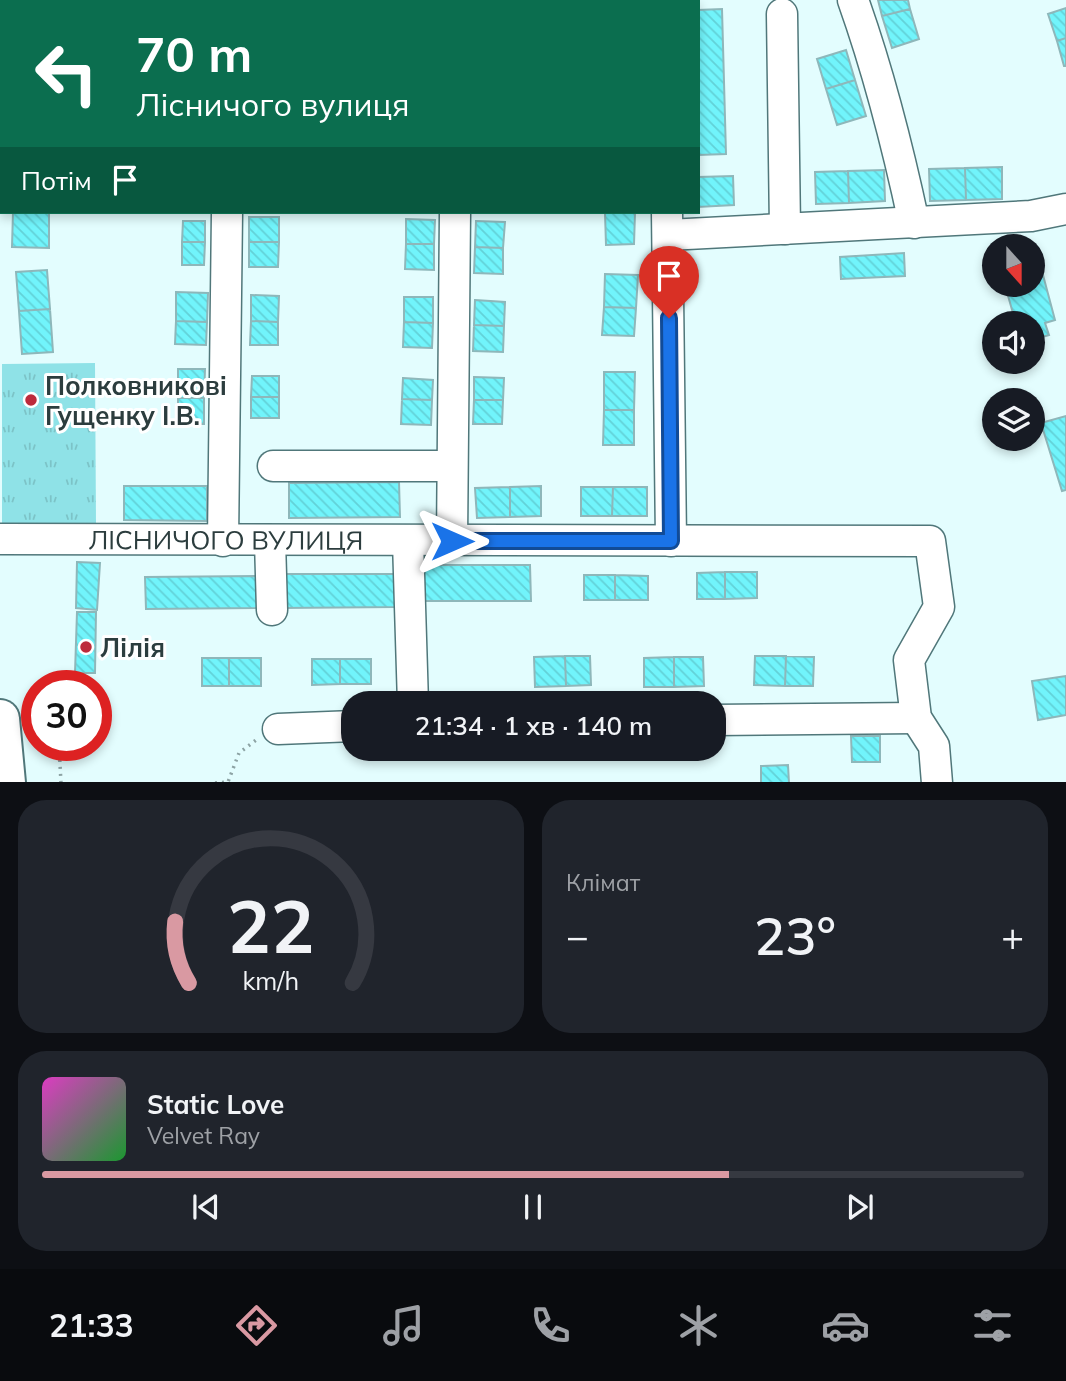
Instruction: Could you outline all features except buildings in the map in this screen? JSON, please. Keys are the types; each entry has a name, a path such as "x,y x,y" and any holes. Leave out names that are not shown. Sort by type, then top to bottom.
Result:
{"main road":[{"path":"0,719 6,782"}],"street":[{"path":"853,0 869,44 901,162 914,223"},
{"path":"782,14 785,229"},
{"path":"671,541 667,223 785,229 1031,216 1066,209"},
{"path":"223,541 228,214"},
{"path":"452,541 455,214"},
{"path":"273,466 453,466"},
{"name":"ЛІСНИЧОГО ВУЛИЦЯ","path":"0,539 930,541 939,607 909,660 916,718"},
{"path":"270,541 272,610"},
{"path":"408,541 412,691"},
{"path":"726,720 916,718 934,746 937,782"},
{"path":"278,729 341,727"}],"path":[{"path":"215,782 228,782 239,752 261,736 278,729"},
{"path":"60,761 61,782"}],"green space":[{"path":"95,363 96,524 2,525 2,364"}],"place":[{"name":"Полковникові Гущенку І.В.","path":"31,400"},
{"name":"Лілія","path":"86,647"}],"route":[{"path":"452,541 671,541 669,318"}]}
